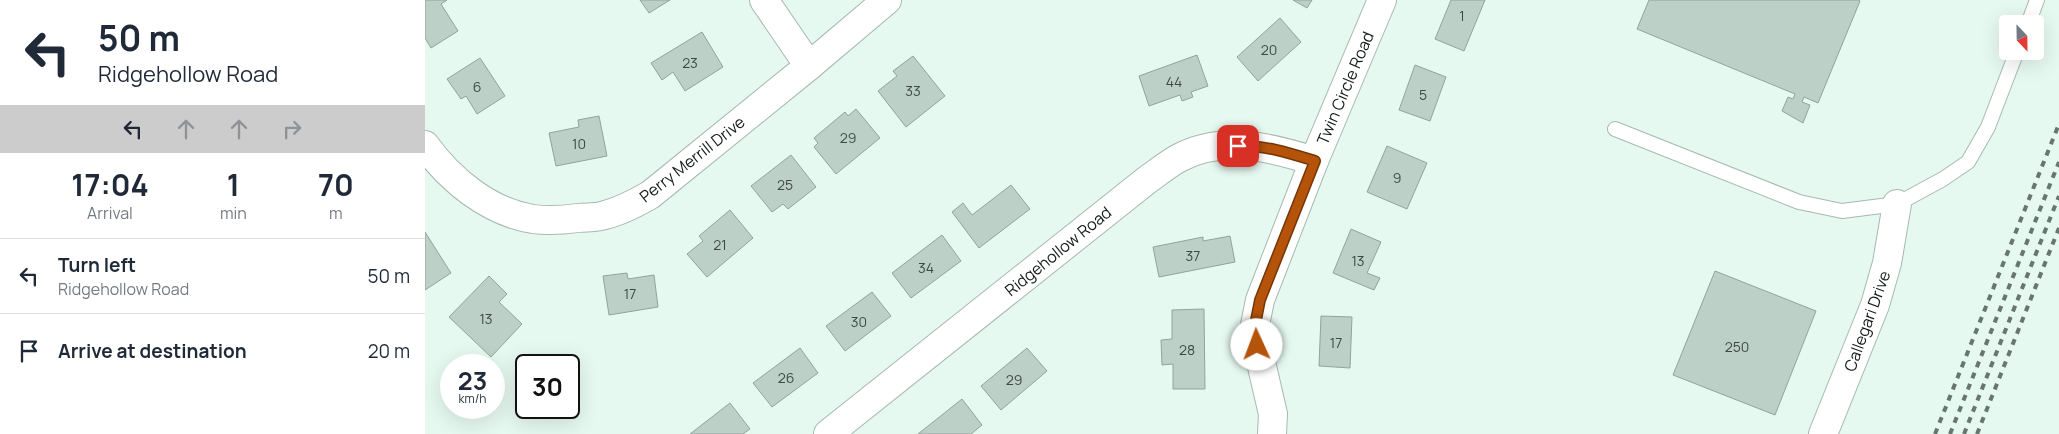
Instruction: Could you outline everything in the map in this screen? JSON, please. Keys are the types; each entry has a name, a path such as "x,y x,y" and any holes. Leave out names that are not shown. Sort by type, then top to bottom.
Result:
{"street":[{"path":"764,0 809,66"},
{"name":"Perry Merrill Drive","path":"425,145 448,173 468,190 489,203 511,212 531,219 554,221 603,216 629,207 650,195 887,0"},
{"name":"Twin Circle Road","path":"1272,434 1273,414 1257,345 1255,325 1260,300 1315,161 1383,0"},
{"name":"Ridgehollow Road","path":"829,434 1147,180 1178,159 1202,148 1252,145 1315,161"},
{"name":"Callegari Drive","path":"1823,434 1875,305 1887,263 1897,204"}],"lane":[{"path":"2031,15 2037,0"},
{"path":"1615,129 1799,202 1842,211 1897,204 1943,179 1968,162 1988,127 2014,60"}],"building":[{"path":"425,0 447,0 441,4 458,31 431,48 425,38"},
{"path":"640,0 670,0 649,13"},
{"path":"1293,0 1312,0 1307,8"},
{"path":"1451,0 1485,0 1464,51 1435,39"},
{"path":"1649,0 1860,1 1818,103 1804,97 1802,102 1810,105 1803,123 1782,111 1788,97 1793,99 1795,94 1637,29"},
{"path":"1280,18 1301,42 1258,81 1237,57"},
{"path":"702,32 723,67 685,91 673,72 662,80 651,63"},
{"path":"1197,55 1208,86 1191,92 1193,97 1182,101 1180,95 1149,106 1139,76"},
{"path":"913,56 945,96 906,127 878,91 897,76 893,71"},
{"path":"480,58 505,96 477,114 466,96 461,99 447,79"},
{"path":"1415,65 1446,77 1430,121 1399,110"},
{"path":"856,109 880,138 836,174 814,147 818,143 814,138 845,112 848,116"},
{"path":"599,116 607,156 556,166 549,133 579,127 578,120"},
{"path":"1387,146 1427,163 1407,209 1367,192"},
{"path":"791,155 816,187 788,209 783,204 772,212 751,186"},
{"path":"1011,185 1030,209 979,248 952,212 963,203 972,215"},
{"path":"730,210 753,238 707,277 687,254 703,241 699,236"},
{"path":"1351,229 1381,242 1367,273 1380,278 1374,290 1333,273"},
{"path":"425,232 451,273 425,290"},
{"path":"942,235 961,261 911,298 892,273"},
{"path":"1230,236 1235,262 1159,277 1153,247 1203,237 1203,241"},
{"path":"1715,271 1816,311 1775,415 1673,375"},
{"path":"627,273 628,279 654,275 658,307 609,315 603,276"},
{"path":"489,276 507,294 499,302 522,324 494,354 488,354 449,317"},
{"path":"872,292 891,316 845,351 826,326"},
{"path":"1204,309 1205,389 1173,389 1173,364 1162,365 1161,340 1172,339 1172,310"},
{"path":"1321,316 1352,317 1350,368 1319,366"},
{"path":"800,348 818,373 772,407 753,383"},
{"path":"1027,348 1047,371 1001,410 981,386"},
{"path":"962,399 982,425 971,434 918,434"},
{"path":"730,403 750,429 743,434 690,434"}],"railway":[{"path":"1935,434 2059,124"},
{"path":"1950,434 2059,162"},
{"path":"1964,434 2059,196"},
{"path":"1977,434 2059,228"}],"route":[{"path":"1238,146 1252,145 1315,161 1260,300 1255,325 1257,345"}]}
